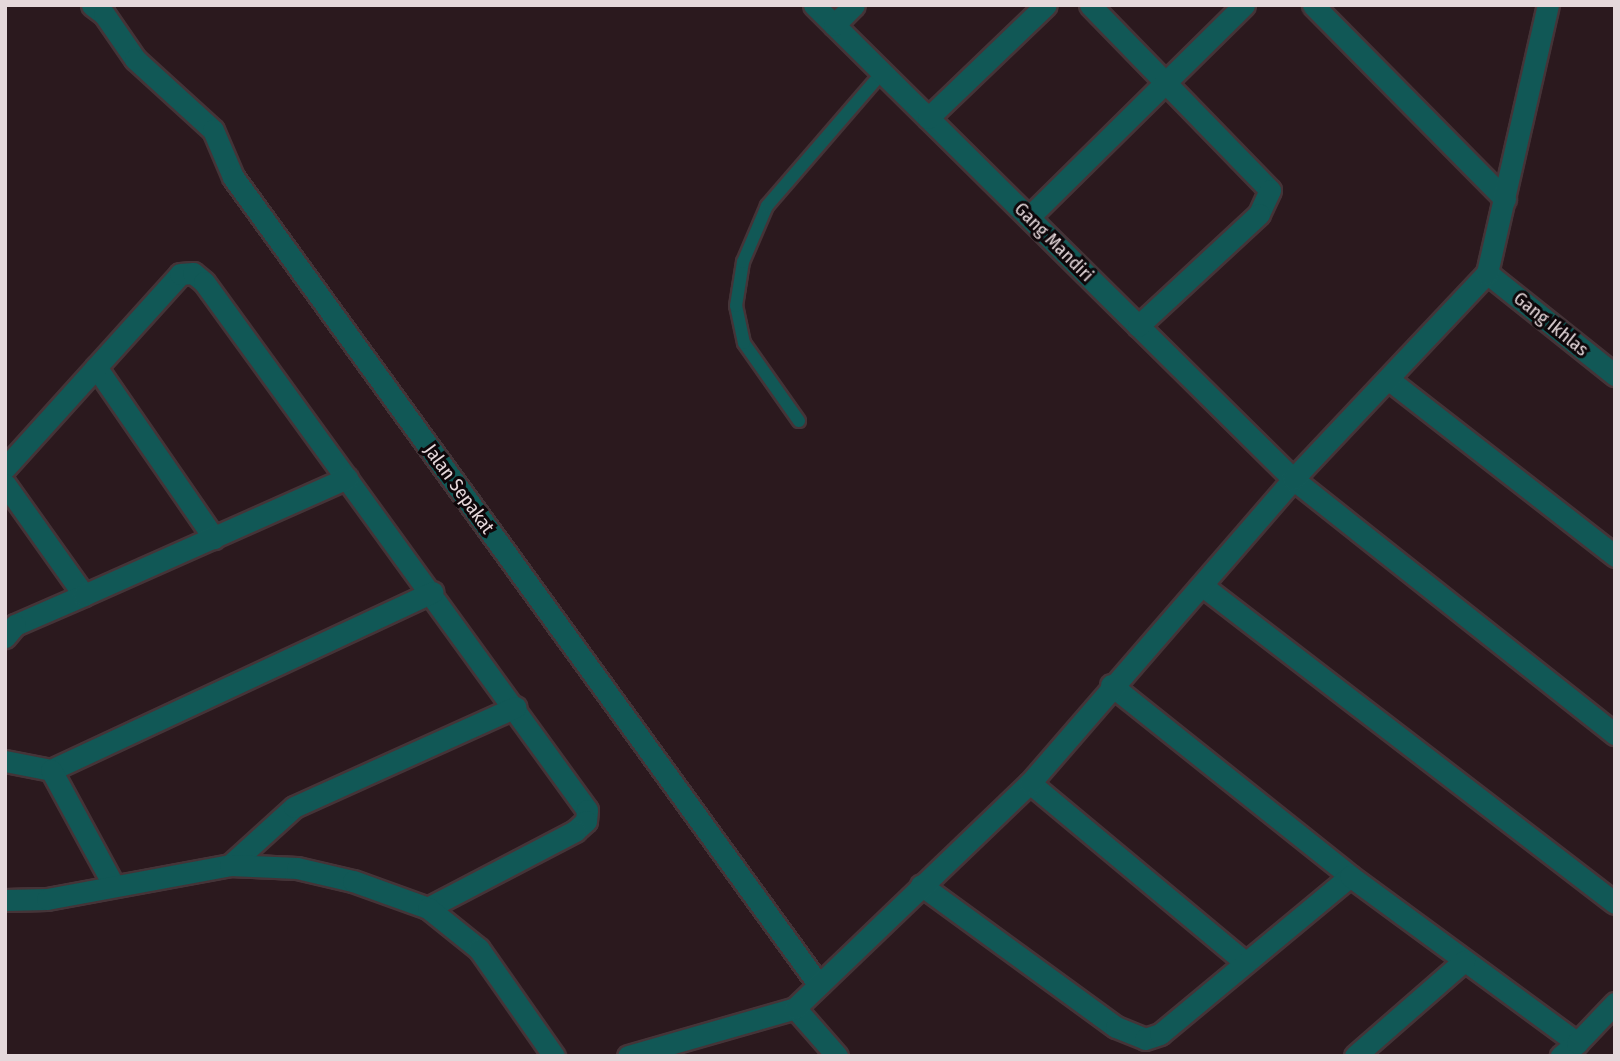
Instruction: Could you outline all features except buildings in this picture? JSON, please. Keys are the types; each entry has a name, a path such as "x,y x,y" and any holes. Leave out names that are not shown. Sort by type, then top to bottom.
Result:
{"street":[{"name":"Gang Mandiri","path":"814,5 1293,479 1615,734"},
{"path":"834,25 854,5"},
{"path":"928,118 1046,5"},
{"path":"1090,5 1270,190 1259,214 1138,326"},
{"path":"1030,217 1244,5"},
{"path":"1313,5 1504,199"},
{"path":"628,1056 795,1008 1030,783 1111,685 1204,587 1293,479 1487,273 1548,5"},
{"name":"Jalan Sepakat","path":"103,8 135,60 213,130 233,177 819,985"},
{"path":"5,468 180,274 193,273 348,478 584,800 586,821 428,908"},
{"name":"Gang Ikhlas","path":"1487,273 1615,375"},
{"path":"96,367 214,538"},
{"path":"1388,379 1615,556"},
{"path":"5,636 15,625 348,478"},
{"path":"5,484 84,596"},
{"path":"1204,587 1615,903"},
{"path":"5,761 51,770 432,592"},
{"path":"1111,685 1350,876 1464,961 1569,1049 1615,1003"},
{"path":"230,865 294,807 515,707"},
{"path":"51,770 114,886"},
{"path":"1030,783 1244,961"},
{"path":"5,900 114,886 230,865 297,868 428,908 479,949 554,1056"},
{"path":"921,885 1133,1038 1160,1034 1244,961 1350,876"},
{"path":"1355,1056 1464,961"},
{"path":"795,1008 837,1056"}],"lane":[{"path":"799,421 744,342 736,306 743,262 767,206 881,74"}]}
